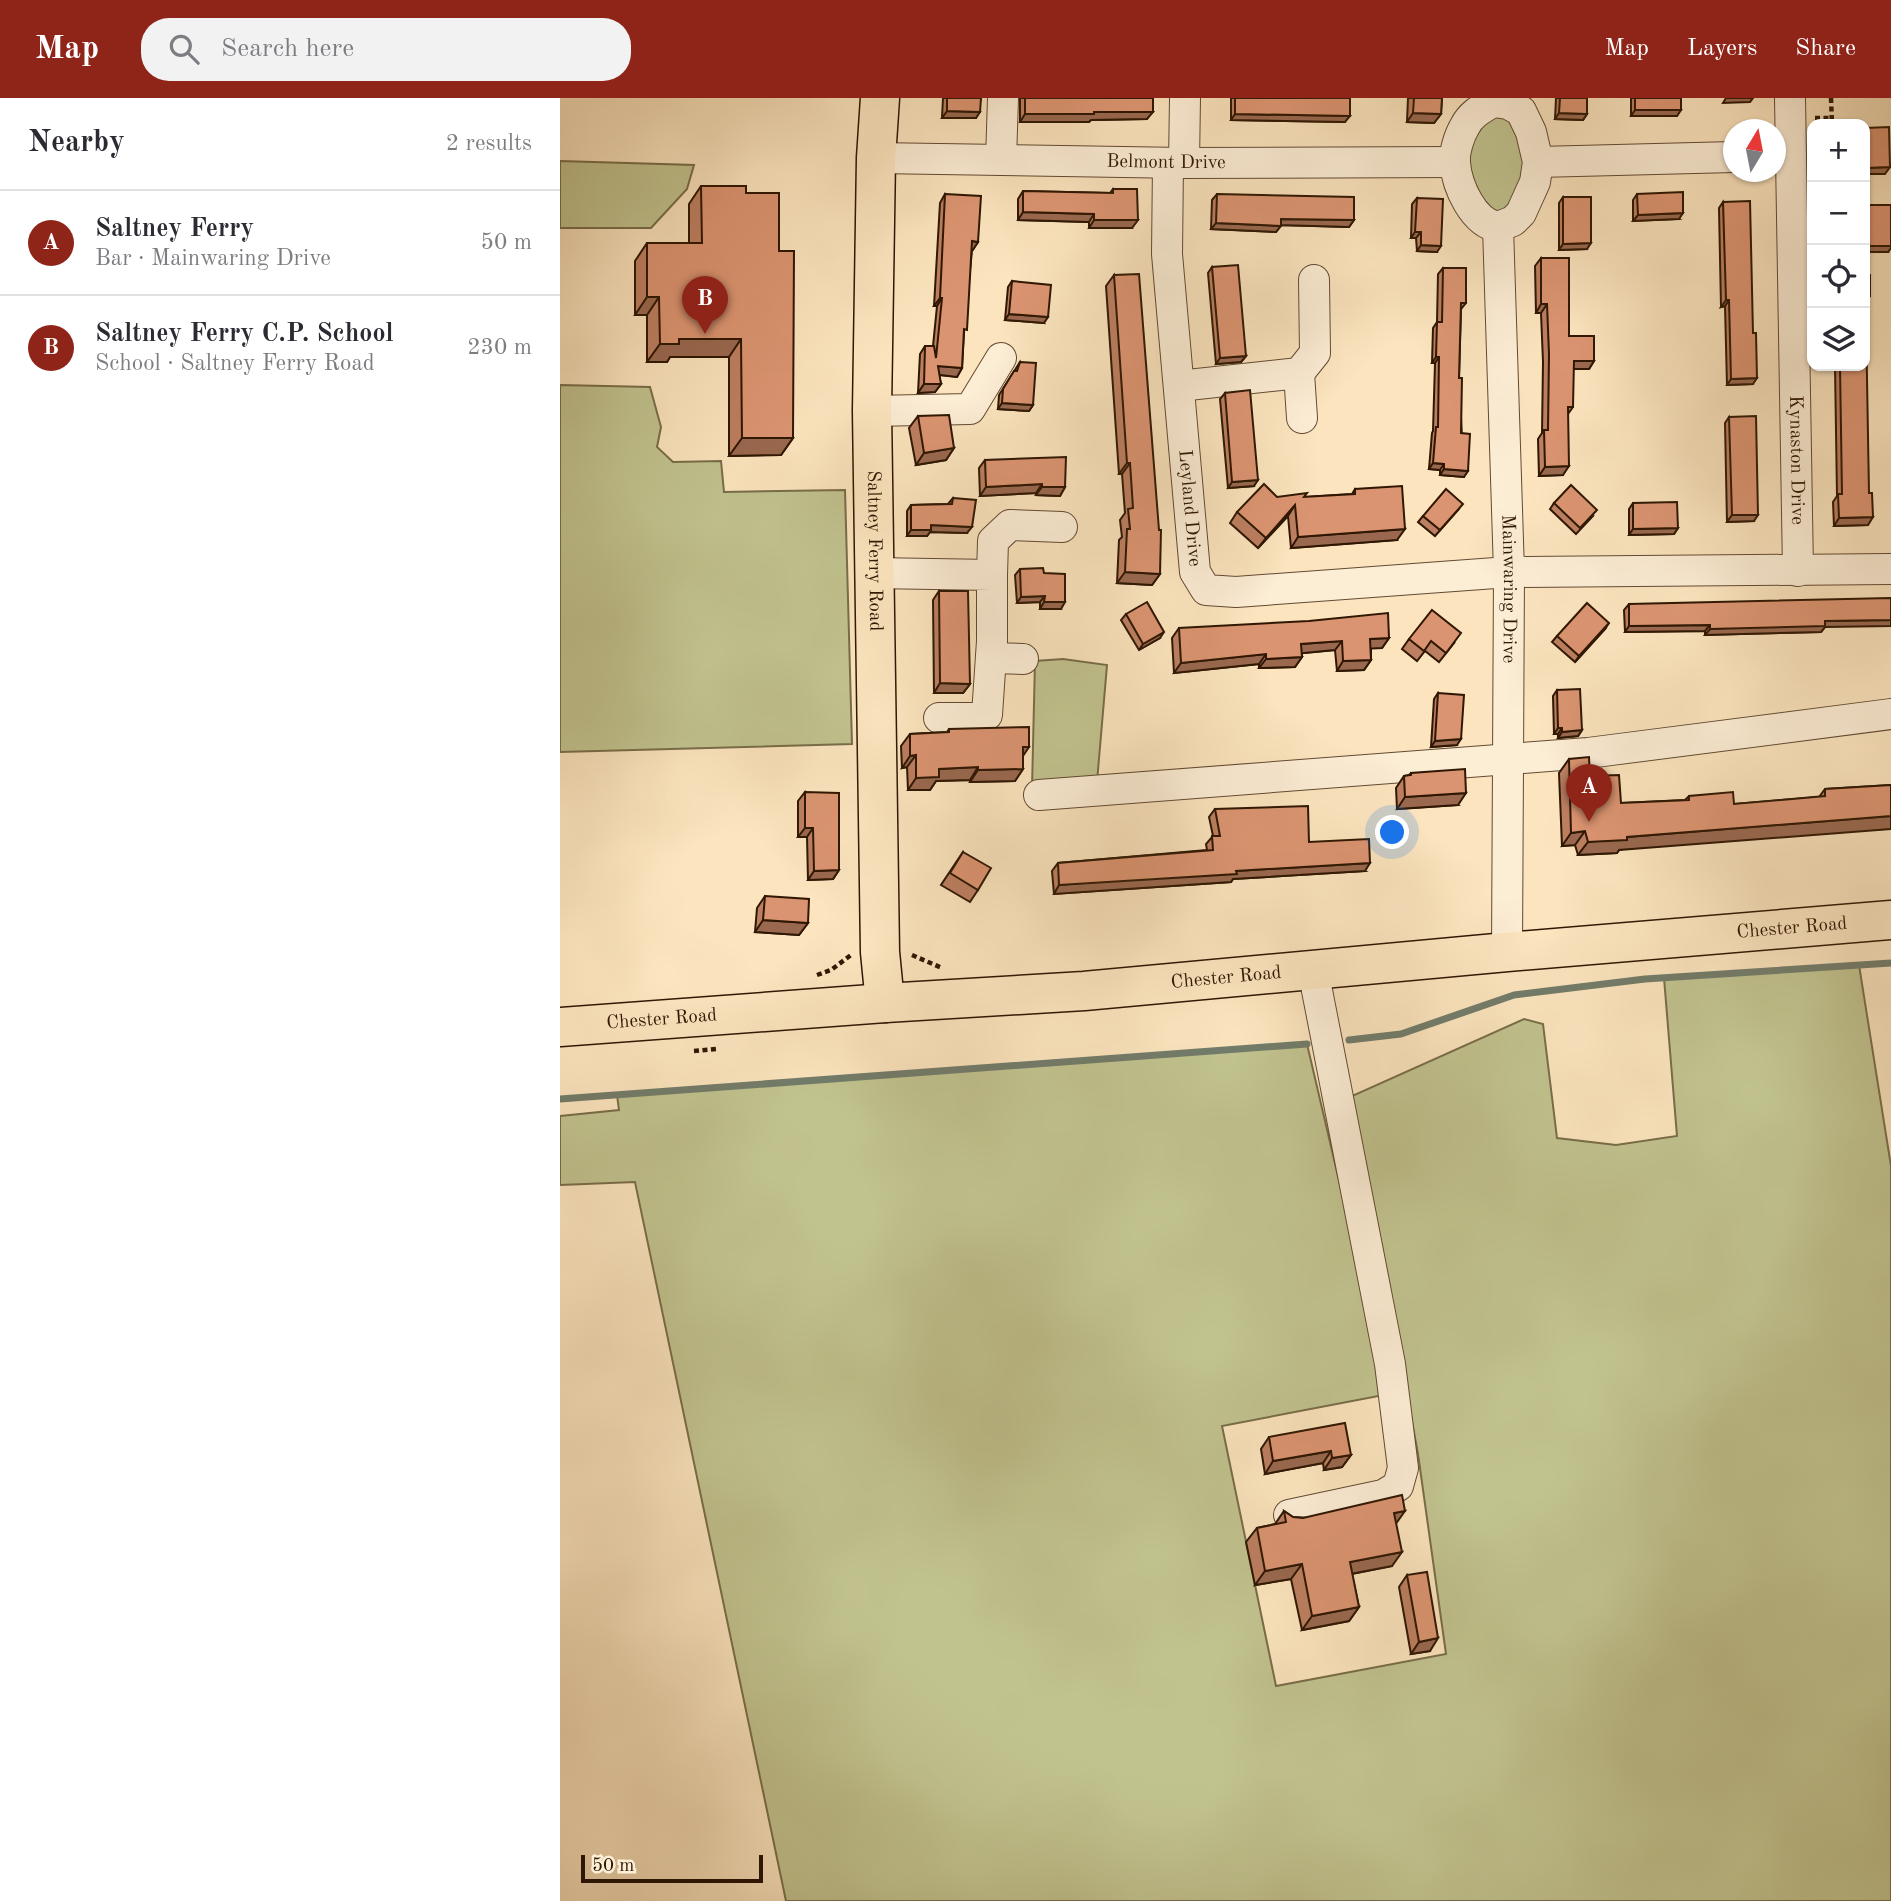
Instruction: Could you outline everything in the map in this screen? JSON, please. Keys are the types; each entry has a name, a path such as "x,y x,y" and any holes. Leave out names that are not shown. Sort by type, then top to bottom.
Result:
{"main road":[{"name":"Saltney Ferry Road","path":"880,98 876,158 872,411 880,952 885,1003"},
{"name":"Chester Road","path":"560,1027 1084,991 1891,920"}],"street":[{"path":"1001,160 1003,98"},
{"name":"Leyland Drive","path":"1185,98 1167,254 1195,572 1206,590 1236,592 1509,572"},
{"name":"Kynaston Drive","path":"1786,131 1790,98"},
{"path":"1493,100 1521,111 1531,132 1538,162 1535,181 1521,213 1513,222 1498,228 1481,220 1462,191 1455,162 1464,127 1475,112 1493,100"},
{"name":"Belmont Drive","path":"876,158 1176,163 1455,162"},
{"path":"1538,162 1723,158"},
{"name":"Kynaston Drive","path":"1784,182 1798,571"},
{"name":"Mainwaring Drive","path":"1498,228 1509,572 1507,952"},
{"path":"1302,418 1299,373 1315,353 1314,280"},
{"path":"872,411 970,409 1001,358"},
{"path":"1178,386 1299,373"},
{"path":"939,718 976,718 988,715 993,541 1010,525 1062,527"},
{"path":"1509,572 1891,569"},
{"path":"874,573 992,575"},
{"path":"991,658 1023,659"},
{"path":"1039,795 1508,760 1644,747 1745,731 1891,714"},
{"path":"1289,1515 1383,1495 1398,1486 1403,1468 1390,1364 1312,970"}],"path":[{"path":"1831,98 1832,119"}],"green space":[{"path":"1491,113 1511,119 1523,157 1523,175 1506,211 1495,212 1468,183 1469,145"},
{"path":"560,161 694,165 687,189 651,228 560,228"},
{"path":"560,385 650,387 661,427 657,447 673,462 721,461 724,492 845,490 852,744 560,752"},
{"path":"1063,659 1107,665 1097,782 1032,788 1035,661"},
{"path":"1859,965 1891,1166 1891,1901 786,1901 635,1182 560,1185 560,1116 619,1110 617,1095 1307,1044 1389,1394 1222,1426 1276,1686 1446,1654 1418,1454 1352,1096 1524,1019 1543,1024 1557,1138 1616,1145 1677,1136 1664,978"}],"building":[{"path":"947,98 981,98 980,112 947,111"},
{"path":"1025,98 1153,98 1153,112 1025,114"},
{"path":"1235,98 1350,98 1350,116 1235,114"},
{"path":"1414,98 1442,98 1441,114 1413,113"},
{"path":"1560,98 1587,98 1587,114 1559,113"},
{"path":"1635,98 1681,98 1681,110 1635,110"},
{"path":"1889,127 1890,167 1870,168 1870,128"},
{"path":"701,186 746,186 746,193 779,193 779,251 794,251 793,438 742,438 741,339 679,339 679,344 660,344 659,297 647,297 647,243 702,243"},
{"path":"1113,189 1137,189 1138,220 1094,220 1094,214 1023,212 1023,191 1113,193"},
{"path":"1683,192 1683,213 1638,215 1637,194"},
{"path":"945,194 981,196 978,242 972,241 962,368 938,366 941,384 924,384 925,346 934,346 936,358 942,298"},
{"path":"1217,194 1354,197 1354,220 1281,219 1281,226 1216,223"},
{"path":"1563,197 1591,197 1591,243 1563,244"},
{"path":"1417,198 1443,199 1441,246 1421,245 1421,232 1415,232"},
{"path":"1750,201 1753,333 1756,333 1757,378 1731,379 1723,202"},
{"path":"1870,205 1891,205 1891,246 1870,246"},
{"path":"1541,258 1569,258 1569,336 1594,336 1594,361 1574,361 1573,407 1568,407 1569,466 1545,467 1544,430 1548,430 1549,354 1547,304 1541,304"},
{"path":"1238,265 1246,356 1220,358 1212,267"},
{"path":"1443,268 1466,268 1466,303 1461,303 1459,378 1462,378 1461,433 1470,434 1468,471 1444,469 1444,464 1433,463 1438,427 1437,322 1442,322"},
{"path":"1139,274 1161,530 1160,574 1125,572 1127,529 1130,529 1128,509 1133,508 1130,463 1127,463 1114,275"},
{"path":"1012,281 1051,285 1048,317 1009,314"},
{"path":"1020,362 1036,363 1033,405 1002,403 1003,389 1014,371 1017,371"},
{"path":"1840,371 1867,371 1869,493 1872,493 1873,517 1839,518 1838,494 1842,494"},
{"path":"1250,390 1258,480 1232,482 1225,393"},
{"path":"949,415 954,448 924,453 918,416"},
{"path":"1756,416 1758,515 1732,515 1729,417"},
{"path":"1066,457 1065,487 1042,487 1042,484 986,487 985,460"},
{"path":"1264,484 1277,497 1307,493 1304,497 1355,494 1355,489 1402,486 1405,529 1298,537 1295,505 1266,538 1237,512"},
{"path":"1571,485 1597,510 1580,528 1554,503"},
{"path":"1446,489 1463,504 1440,530 1423,516"},
{"path":"953,498 976,500 972,527 931,525 931,530 911,530 911,505 952,504"},
{"path":"1677,502 1678,528 1633,529 1633,503"},
{"path":"1043,568 1044,573 1065,574 1065,602 1044,602 1045,596 1021,597 1020,569"},
{"path":"939,591 968,591 970,684 940,683"},
{"path":"1891,598 1891,620 1825,621 1825,626 1710,629 1710,625 1629,626 1629,604"},
{"path":"1147,602 1164,632 1143,644 1126,614"},
{"path":"1587,603 1609,623 1579,656 1557,636"},
{"path":"1432,610 1461,633 1446,653 1431,641 1424,651 1409,639"},
{"path":"1388,613 1389,638 1370,639 1371,660 1343,661 1342,641 1301,644 1302,657 1266,659 1266,654 1181,663 1179,628 1309,621"},
{"path":"1580,689 1582,730 1562,732 1562,728 1558,728 1557,690"},
{"path":"1438,693 1464,695 1461,739 1435,741"},
{"path":"1029,727 1029,747 1023,747 1023,769 939,769 939,777 916,778 916,755 910,756 910,734 949,732 949,729"},
{"path":"1589,757 1590,776 1619,775 1621,803 1689,800 1689,796 1733,792 1734,804 1825,796 1825,789 1891,785 1891,816 1588,842 1585,831 1571,833 1569,759"},
{"path":"1465,769 1466,793 1405,797 1404,776 1411,773"},
{"path":"805,792 839,793 839,870 814,871 813,828 805,828"},
{"path":"1308,806 1309,842 1369,839 1370,863 1059,885 1058,863 1213,850 1212,836 1220,836 1215,809"},
{"path":"963,852 991,868 978,890 950,873"},
{"path":"765,896 809,899 808,923 763,920"},
{"path":"1345,1423 1351,1455 1332,1458 1331,1451 1273,1461 1269,1437"},
{"path":"1402,1495 1405,1511 1394,1513 1402,1552 1350,1562 1359,1607 1312,1616 1302,1564 1265,1571 1257,1528 1286,1522 1284,1511 1293,1517 1303,1518"},
{"path":"1427,1572 1438,1638 1419,1642 1407,1575"}],"waterway":[{"path":"1349,1040 1401,1034 1514,995 1645,979 1891,963"},
{"path":"560,1099 1307,1044"}],"place":[{"name":"Saltney Ferry C.P. School","path":"705,334"},
{"name":"Saltney Ferry","path":"1589,822"}]}
